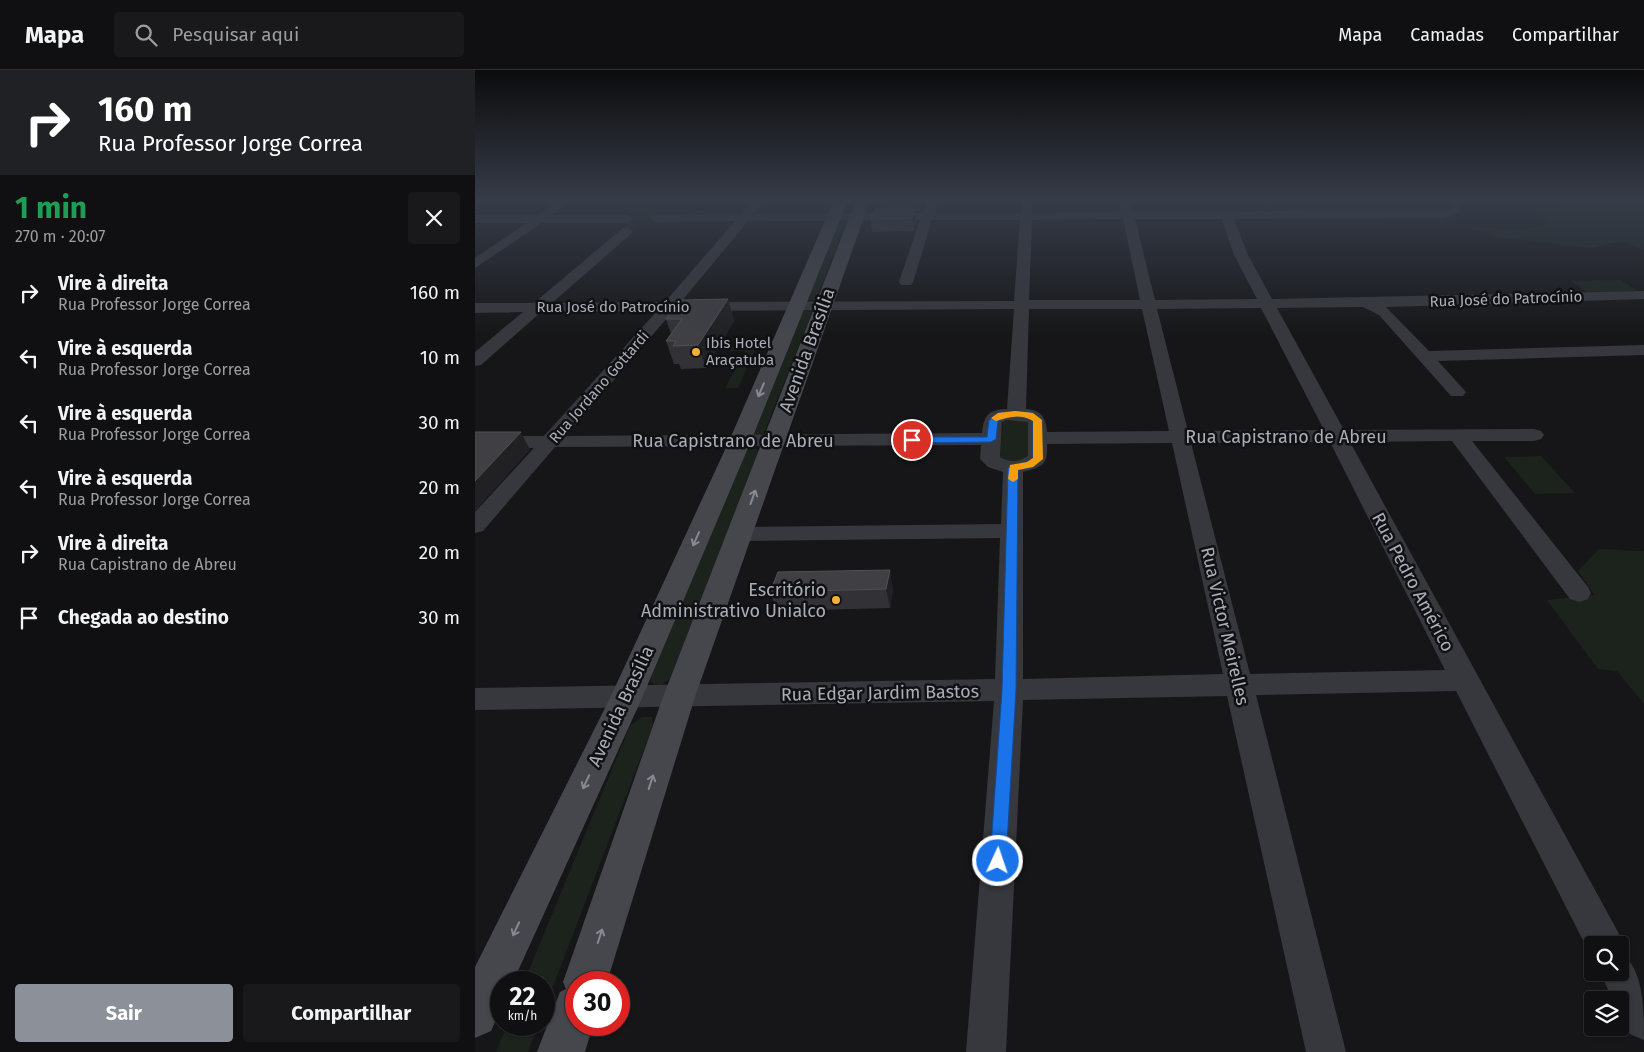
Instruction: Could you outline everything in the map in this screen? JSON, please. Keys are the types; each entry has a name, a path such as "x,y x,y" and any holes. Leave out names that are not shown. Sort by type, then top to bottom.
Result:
{"main road":[{"name":"Avenida Brasília","path":"475,1015 626,698 740,441 795,307 828,246"},
{"name":"Avenida Brasília","path":"589,971 679,697 823,306 839,246"},
{"path":"561,1052 566,1036"}],"street":[{"path":"475,264 501,246"},
{"path":"475,362 612,246"},
{"name":"Rua Jordano Gottardi","path":"475,526 669,307 720,246"},
{"path":"906,282 918,246"},
{"path":"1015,414 1025,246"},
{"name":"Rua Victor Meirelles","path":"1135,246 1326,1052"},
{"name":"Rua Pedro Américo","path":"1238,246 1600,936"},
{"path":"1149,305 1309,299 1335,291 1368,303 1384,312 1457,392"},
{"name":"Rua José do Patrocínio","path":"1309,299 1368,303 1644,295"},
{"name":"Rua José do Patrocínio","path":"475,308 795,307 870,304 914,307 1149,305"},
{"path":"1425,356 1644,350"},
{"path":"1001,415 1030,415 1037,420 1037,438 1038,459 1030,465 1013,468 998,466 990,458 993,420 1001,415"},
{"name":"Rua Capistrano de Abreu","path":"1037,438 1534,435"},
{"path":"1458,436 1579,593"},
{"name":"Rua Capistrano de Abreu","path":"475,442 991,439"},
{"path":"986,1052 1009,690 1013,468"},
{"path":"740,534 1012,531"},
{"name":"Rua Edgar Jardim Bastos","path":"475,699 679,697 1465,680"},
{"path":"1624,981 1644,1020"}],"shaded area":[{"path":"828,246 837,246 816,300 806,300"},
{"path":"1573,246 1601,246 1591,248"},
{"path":"1634,246 1644,246 1644,250"},
{"path":"1621,280 1638,291 1587,292 1571,281"},
{"path":"804,310 812,312 764,433 754,435 752,433 801,312"},
{"path":"741,344 756,347 738,388 725,388 745,351 729,351 733,346"},
{"path":"1006,419 1028,422 1028,457 1013,462 1005,461 1000,457 1003,422"},
{"path":"751,447 760,451 670,679 661,685 653,684 650,679 744,451"},
{"path":"1541,456 1575,493 1535,494 1504,457"},
{"path":"1599,549 1644,551 1644,704 1617,671 1598,669 1547,600 1595,595 1578,571"},
{"path":"642,717 652,717 653,725 555,981 555,971 529,971 630,726"},
{"path":"503,1036 534,1036 528,1052 496,1052"}],"building":[{"path":"728,299 698,345 673,346 676,341 666,341 682,319 666,319 681,300"},
{"path":"475,432 521,432 475,481"},
{"path":"890,570 886,589 770,592 778,572"}],"slow traffic":[{"path":"996,418 1001,415 1015,414 1030,415 1037,420 1038,459 1030,465 1013,468 1013,479"}],"place":[{"name":"Ibis Hotel Araçatuba","path":"696,352"},
{"name":"Escritório Administrativo Unialco","path":"836,600"}],"route":[{"path":"912,440 991,439 993,420 1001,415 1030,415 1037,420 1038,459 1030,465 1013,468 1009,690 998,861"}]}
